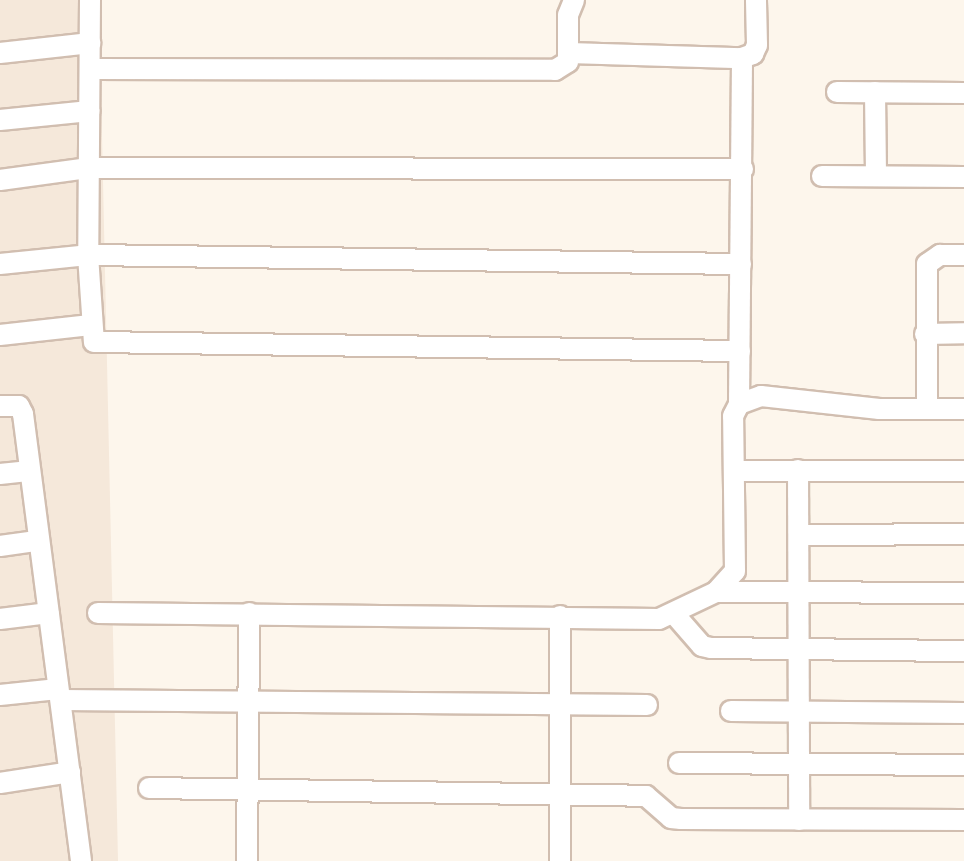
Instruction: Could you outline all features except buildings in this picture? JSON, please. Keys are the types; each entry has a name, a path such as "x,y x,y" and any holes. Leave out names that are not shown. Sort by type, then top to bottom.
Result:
{"street":[{"path":"90,0 88,255 90,326 91,337 101,344 740,351"},
{"path":"568,53 742,58 753,54 757,45 756,0"},
{"path":"90,69 555,70 564,68 568,53 570,2"},
{"path":"0,53 90,43"},
{"path":"98,613 560,616 643,620 675,615 717,592 735,571 733,416 739,404 742,58"},
{"path":"837,92 964,93"},
{"path":"875,92 876,176"},
{"path":"0,120 90,111"},
{"path":"0,180 89,168 742,169"},
{"path":"822,176 964,177"},
{"path":"0,264 88,255 741,264"},
{"path":"927,408 925,334 927,264 940,255 964,255"},
{"path":"0,335 90,326"},
{"path":"925,334 964,333"},
{"path":"739,404 761,396 879,409 964,409"},
{"path":"6,405 23,414 37,541 49,613 81,861"},
{"path":"798,470 800,534 799,820"},
{"path":"0,474 30,471"},
{"path":"734,471 964,471"},
{"path":"800,534 964,534"},
{"path":"0,546 37,541"},
{"path":"717,592 964,593"},
{"path":"0,619 49,613"},
{"path":"247,861 249,613"},
{"path":"675,615 702,646 799,651 964,651"},
{"path":"560,616 558,705 560,861"},
{"path":"0,695 60,695 249,704 647,705"},
{"path":"731,711 964,712"},
{"path":"679,764 964,765"},
{"path":"0,783 70,772"},
{"path":"149,788 646,796 671,818 681,819 964,820"}],"shaded area":[{"path":"0,0 99,0 118,861 0,861"}]}
